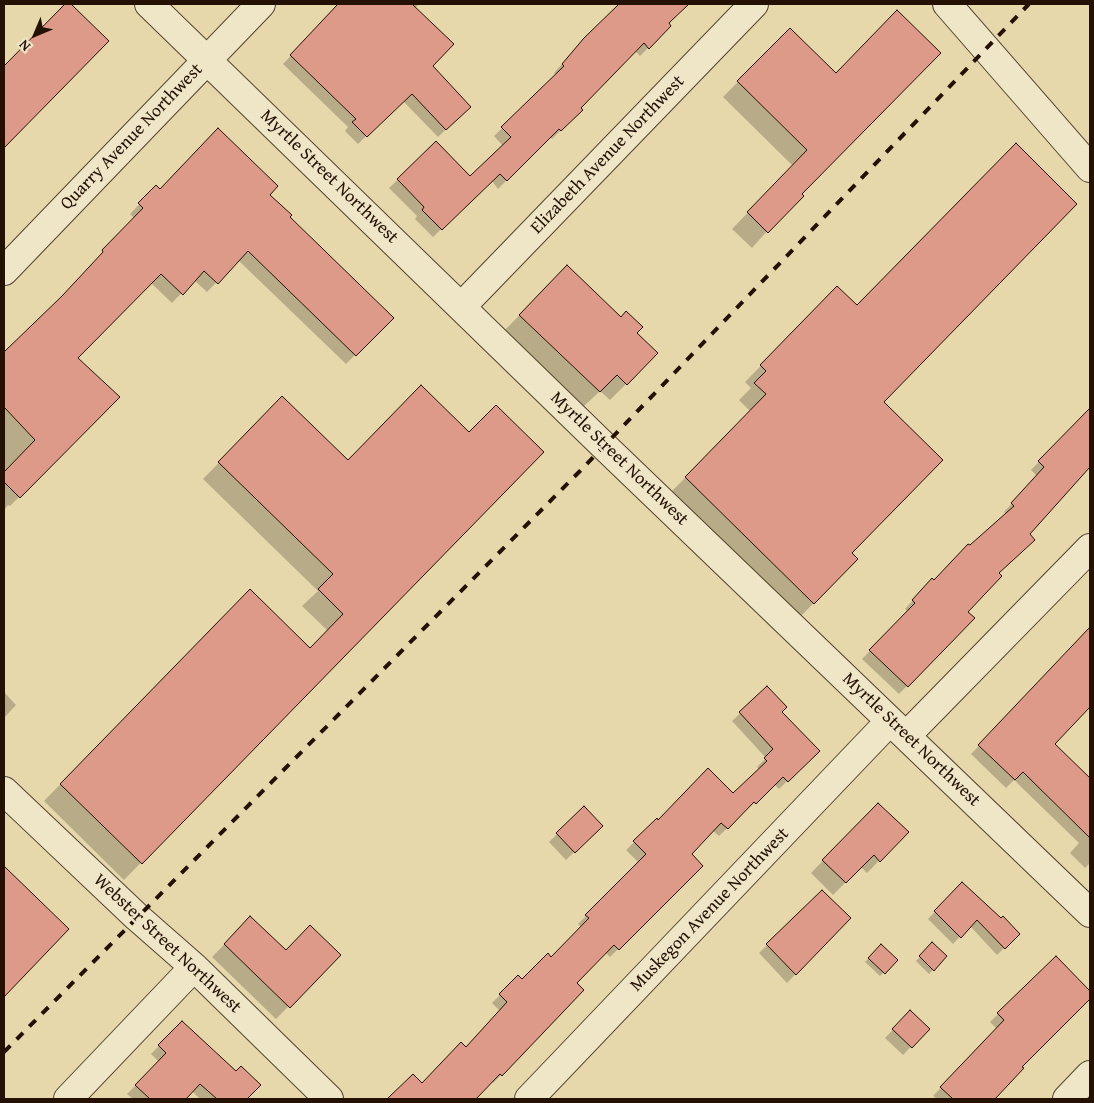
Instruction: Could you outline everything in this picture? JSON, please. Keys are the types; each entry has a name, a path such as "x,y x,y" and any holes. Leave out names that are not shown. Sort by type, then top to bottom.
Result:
{"street":[{"name":"Myrtle Street Northwest","path":"149,4 604,446 1090,913"},
{"name":"Quarry Avenue Northwest","path":"4,271 261,4"},
{"name":"Elizabeth Avenue Northwest","path":"462,306 754,4"},
{"path":"947,4 1090,168"},
{"name":"Muskegon Avenue Northwest","path":"529,1099 898,729 1090,548"},
{"name":"Webster Street Northwest","path":"4,791 137,917 194,967 329,1099"},
{"path":"68,1099 194,967"},
{"path":"1067,1099 1090,1075"}],"building":[{"path":"65,4 71,4 109,41 4,148 4,66"},
{"path":"338,4 412,4 454,44 433,66 471,107 446,130 412,94 367,137 352,122 356,119 290,55"},
{"path":"619,4 689,4 669,23 671,26 649,49 644,43 581,108 583,110 561,131 559,129 507,181 500,174 442,230 422,210 424,207 397,179 436,141 470,176 511,137 501,127 564,66 562,64 584,38"},
{"path":"897,10 941,53 802,194 804,196 768,233 747,212 807,150 737,81 790,28 836,73"},
{"path":"218,128 278,186 270,195 292,215 290,217 394,318 356,356 248,251 218,284 204,271 183,295 161,274 78,358 120,397 20,498 4,482 4,472 35,440 4,407 4,352 62,296 103,252 102,250 143,208 138,203 156,185 160,189"},
{"path":"1016,143 1077,204 884,402 943,460 852,553 858,559 814,604 685,477 766,394 754,383 766,371 760,365 837,286 857,305"},
{"path":"567,265 621,317 626,311 643,327 637,333 658,353 627,385 617,375 600,392 519,315"},
{"path":"421,385 469,432 496,405 544,452 142,864 60,784 250,589 310,648 343,614 318,589 333,574 218,462 282,396 348,460"},
{"path":"1090,408 1090,467 1030,534 1035,540 999,573 1002,576 968,612 975,618 908,687 869,650 915,603 912,600 932,578 934,580 968,544 970,545 1014,506 1011,503 1044,467 1038,461"},
{"path":"1090,627 1090,707 1055,744 1090,778 1090,838 1023,772 1015,780 978,745"},
{"path":"767,686 787,707 782,712 820,751 788,782 783,777 756,804 754,802 728,829 721,823 692,854 703,866 619,950 614,945 577,983 584,990 502,1076 500,1074 476,1099 387,1099 413,1074 422,1083 461,1042 466,1047 507,1002 499,994 518,975 522,979 548,953 551,957 589,918 585,915 646,854 633,841 657,818 658,820 708,768 733,793 767,761 764,758 773,749 739,712"},
{"path":"878,803 909,832 880,862 874,855 846,883 822,860"},
{"path":"584,806 603,826 575,853 556,833"},
{"path":"4,866 69,929 4,997"},
{"path":"962,882 1001,918 1003,916 1020,934 1005,949 977,920 961,938 934,911"},
{"path":"822,890 851,918 796,975 766,944"},
{"path":"250,916 286,950 310,925 341,955 290,1008 224,944"},
{"path":"932,942 947,956 934,971 919,956"},
{"path":"881,944 898,960 885,974 868,958"},
{"path":"1056,956 1090,991 1090,999 1022,1067 1024,1068 995,1099 953,1099 940,1087 1004,1020 997,1013"},
{"path":"910,1010 930,1029 912,1048 892,1029"},
{"path":"182,1021 236,1071 241,1066 261,1085 247,1099 217,1099 200,1084 186,1099 150,1099 135,1085 166,1053 158,1045"}],"railway":[{"path":"4,1052 580,471 1029,4"}]}
